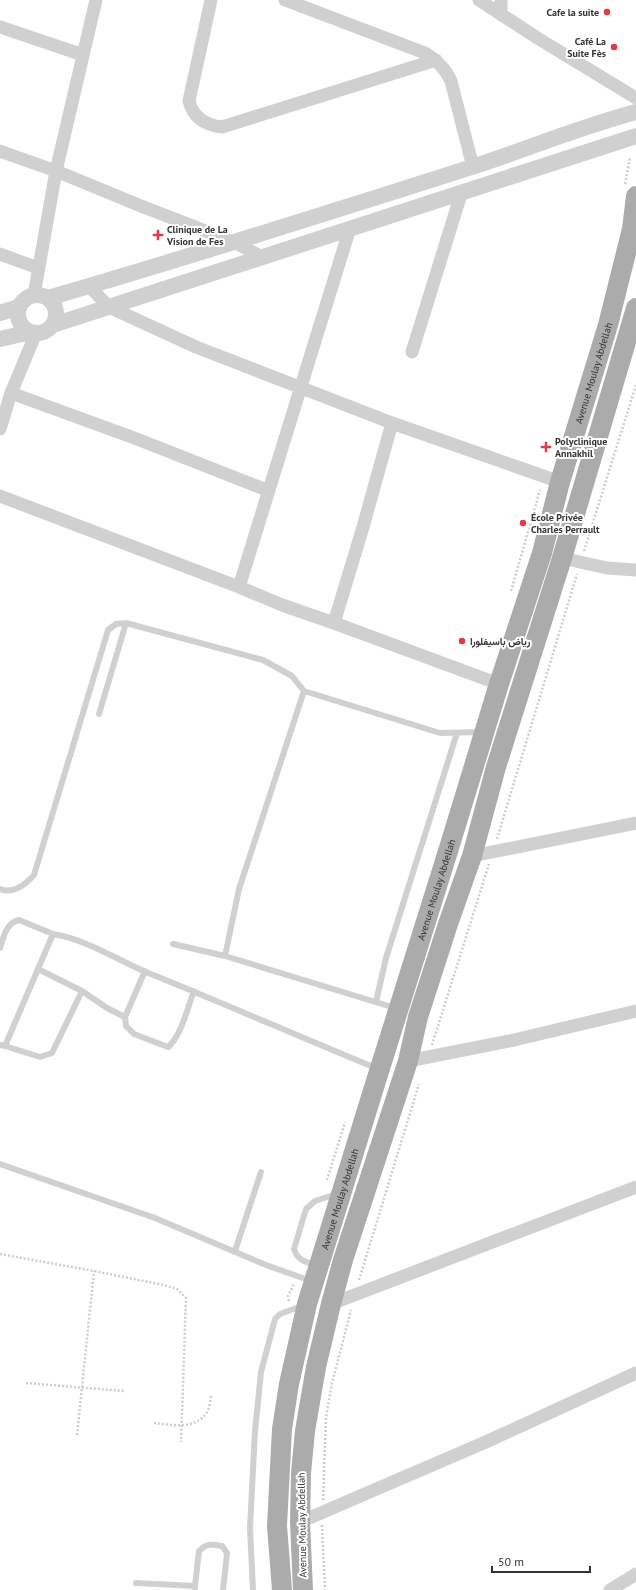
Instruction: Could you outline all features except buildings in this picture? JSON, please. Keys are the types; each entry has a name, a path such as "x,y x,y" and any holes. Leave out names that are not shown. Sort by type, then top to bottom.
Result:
{"main road":[{"name":"Avenue Moulay Abdellah","path":"282,1590 278,1526 282,1429 289,1384 308,1304 484,732 542,553 560,482 608,325 632,229 636,196"},
{"name":"Avenue Moulay Abdellah","path":"303,1590 300,1522 301,1473 305,1431 316,1367 330,1304 408,1061 418,1017 472,856 496,767 571,560 636,308"}],"street":[{"path":"53,325 56,316 55,306 41,296 38,268 56,171 96,0"},
{"path":"212,0 189,100 192,110 199,119 212,126 222,127 436,60"},
{"path":"285,0 425,53 436,60 445,70 451,81 473,167"},
{"path":"479,0 636,98"},
{"path":"501,0 501,15"},
{"path":"0,26 83,55"},
{"path":"33,332 23,326 18,317 19,307 25,299 89,286 234,242 473,167 608,119 636,112"},
{"path":"0,339 45,331 53,325 462,191 636,136"},
{"path":"0,151 56,171 140,206 234,242 262,257"},
{"path":"412,352 462,191"},
{"path":"239,587 350,228"},
{"path":"0,254 38,268"},
{"path":"89,286 109,307 196,347 392,423 560,482"},
{"path":"0,313 19,307"},
{"path":"0,429 33,332"},
{"path":"11,393 137,439 269,491"},
{"path":"334,623 392,423"},
{"path":"0,496 239,587 282,605 499,684"},
{"path":"571,560 607,568 636,570"},
{"path":"472,856 636,823"},
{"path":"408,1061 514,1040 636,1011"},
{"path":"330,1304 636,1187"},
{"path":"300,1522 488,1441 636,1373"},
{"path":"610,1590 636,1574"}],"lane":[{"path":"99,714 126,622"},
{"path":"0,889 14,890 26,884 34,875 108,630 116,624 126,622 263,660 292,676 304,691 440,733 484,732"},
{"path":"225,956 239,889 304,691"},
{"path":"376,1002 386,958 457,733"},
{"path":"0,948 8,926 13,921 19,920 53,934 70,938 275,1027 380,1069"},
{"path":"53,934 2,1046 40,1057 52,1053 82,991"},
{"path":"173,944 225,956 399,1009"},
{"path":"38,969 82,991 125,1018"},
{"path":"145,971 125,1018 126,1026 134,1034 168,1048 174,1043 194,991"},
{"path":"0,1164 155,1218 266,1265 317,1274"},
{"path":"235,1251 261,1172"},
{"path":"317,1274 296,1255 294,1249 306,1209 315,1201 343,1192"},
{"path":"253,1590 250,1528 255,1431 261,1372 275,1319 280,1314 308,1304"},
{"path":"136,1583 195,1588 199,1551 205,1545 212,1544 222,1546 227,1553 223,1590"}],"path":[{"path":"325,1590 322,1512 326,1417 332,1383 355,1295 493,852 571,560 600,495 636,385"},
{"path":"0,1254 164,1285 177,1289 186,1298 181,1442"},
{"path":"77,1435 94,1271"},
{"path":"26,1383 124,1391"},
{"path":"154,1423 181,1426 199,1421 208,1411 211,1396"}],"place":[{"name":"Cafe la suite","path":"607,12"},
{"name":"Café La Suite Fès","path":"614,47"},
{"name":"Clinique de La Vision de Fes","path":"158,235"},
{"name":"Polyclinique Annakhil","path":"546,447"},
{"name":"École Privée Charles Perrault","path":"523,523"},
{"name":"رياض باسيفلورا","path":"462,641"}]}
